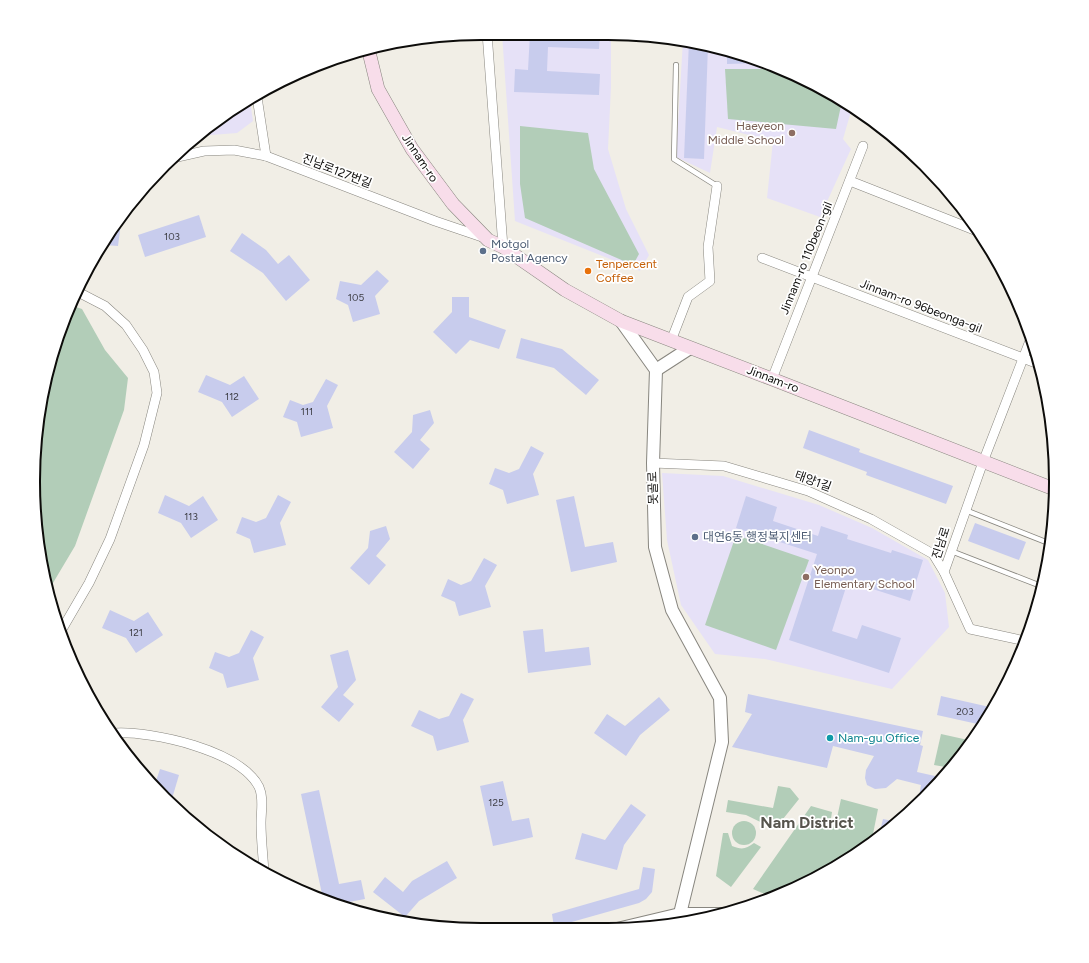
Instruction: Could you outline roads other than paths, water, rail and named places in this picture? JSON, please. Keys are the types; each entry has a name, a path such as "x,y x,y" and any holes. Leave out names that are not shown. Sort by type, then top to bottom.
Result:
{"main road":[{"name":"Jinnam-ro","path":"370,54 378,88 412,149 453,204 488,240 503,247 565,290 621,321 772,378 1049,488"}],"street":[{"path":"488,40 503,247"},
{"path":"258,101 266,156"},
{"name":"Jinnam-ro 110beon-gil","path":"772,378 863,146"},
{"name":"진남로127번길","path":"184,156 204,151 234,150 266,156 488,240"},
{"path":"850,181 969,227"},
{"path":"671,341 688,297 710,281 708,247 717,186"},
{"name":"Jinnam-ro 96beonga-gil","path":"762,258 1032,362"},
{"path":"64,626 89,583 110,539 144,445 157,393 154,372 143,350 126,325 105,306 82,294"},
{"path":"621,321 656,370 690,348"},
{"name":"진남로","path":"1019,640 970,629 944,572 965,510 1028,345"},
{"name":"못골로","path":"656,370 653,463 655,548 672,610 720,698 722,742 679,917"},
{"name":"태양1길","path":"653,463 724,466 808,491 871,519 933,554 944,572"},
{"path":"118,733 127,732 168,739 210,750 231,761 248,773 259,787 262,799 261,823 264,865"}],"lane":[{"path":"676,65 674,159 717,186"},
{"path":"965,510 1045,541"},
{"path":"951,551 1037,584"}],"place":[{"name":"Haeyeon Middle School","path":"792,133"},
{"name":"Motgol Postal Agency","path":"483,251"},
{"name":"Tenpercent Coffee","path":"588,271"},
{"name":"대연6동 행정복지센터","path":"695,537"},
{"name":"Yeonpo Elementary School","path":"806,577"},
{"name":"Nam-gu Office","path":"830,738"}],"district":[{"name":"Nam District","path":"807,822"}]}
